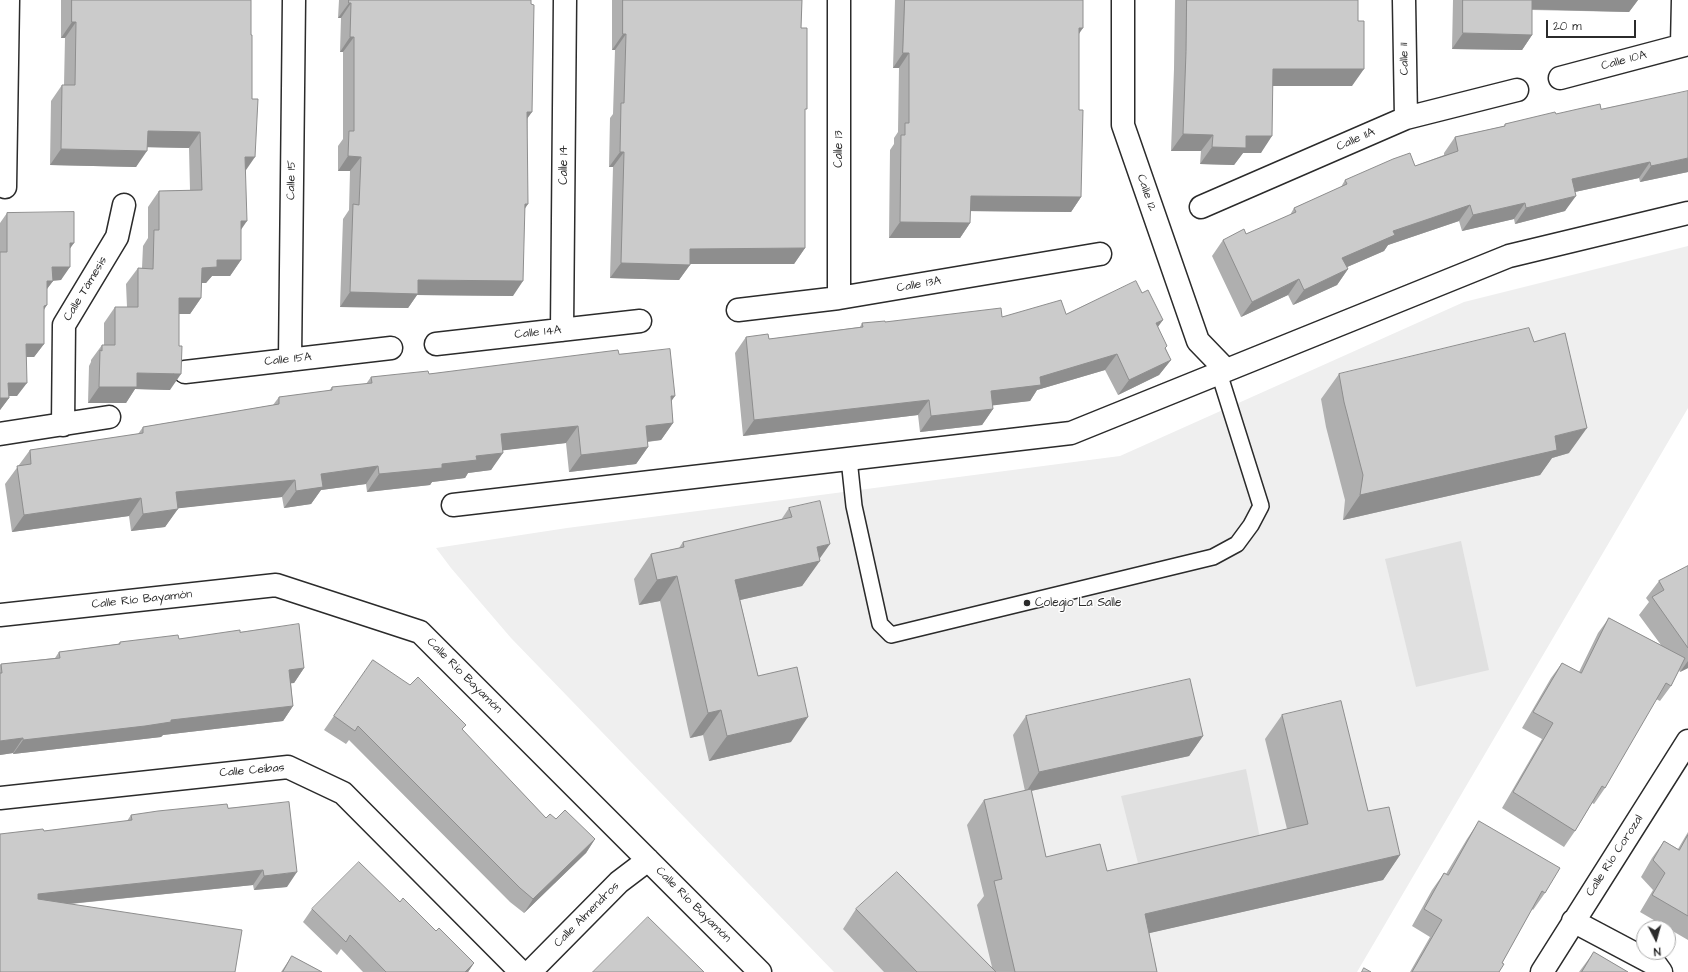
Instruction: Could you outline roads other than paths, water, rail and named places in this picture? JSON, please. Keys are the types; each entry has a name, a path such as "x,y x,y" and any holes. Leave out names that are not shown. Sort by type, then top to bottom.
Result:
{"street":[{"path":"5,187 8,0"},
{"name":"Calle 15","path":"290,360 294,0"},
{"name":"Calle 14","path":"562,330 565,0"},
{"name":"Calle 13","path":"839,0 839,298"},
{"name":"Calle 12","path":"1123,0 1123,126 1198,341 1223,372"},
{"name":"Calle 11","path":"1404,0 1406,118"},
{"path":"1683,0 1685,45"},
{"name":"Calle 10A","path":"1560,78 1685,45"},
{"name":"Calle 11A","path":"1201,207 1406,118 1517,90"},
{"name":"Calle Támesis","path":"63,425 64,325 117,237 124,205"},
{"path":"453,505 1071,432 1509,256 1688,213"},
{"name":"Calle 13A","path":"738,310 839,298 1100,254"},
{"name":"Calle 14A","path":"436,344 640,321"},
{"name":"Calle 15A","path":"185,372 391,348"},
{"path":"0,434 109,417"},
{"name":"Calle Río Bayamón","path":"0,616 276,585 420,632 760,972"},
{"name":"Calle Río Corozal","path":"1542,972 1688,741"},
{"name":"Calle Ceibas","path":"0,798 288,767 343,793 521,972"},
{"name":"Calle Almendros","path":"530,972 619,882 648,860"},
{"path":"1573,921 1656,965 1661,972"}],"lane":[{"path":"849,459 854,506 880,624 891,635 1213,557 1237,544 1251,525 1261,506 1223,372"}],"place":[{"name":"Colegio La Salle","path":"1027,603"}]}
